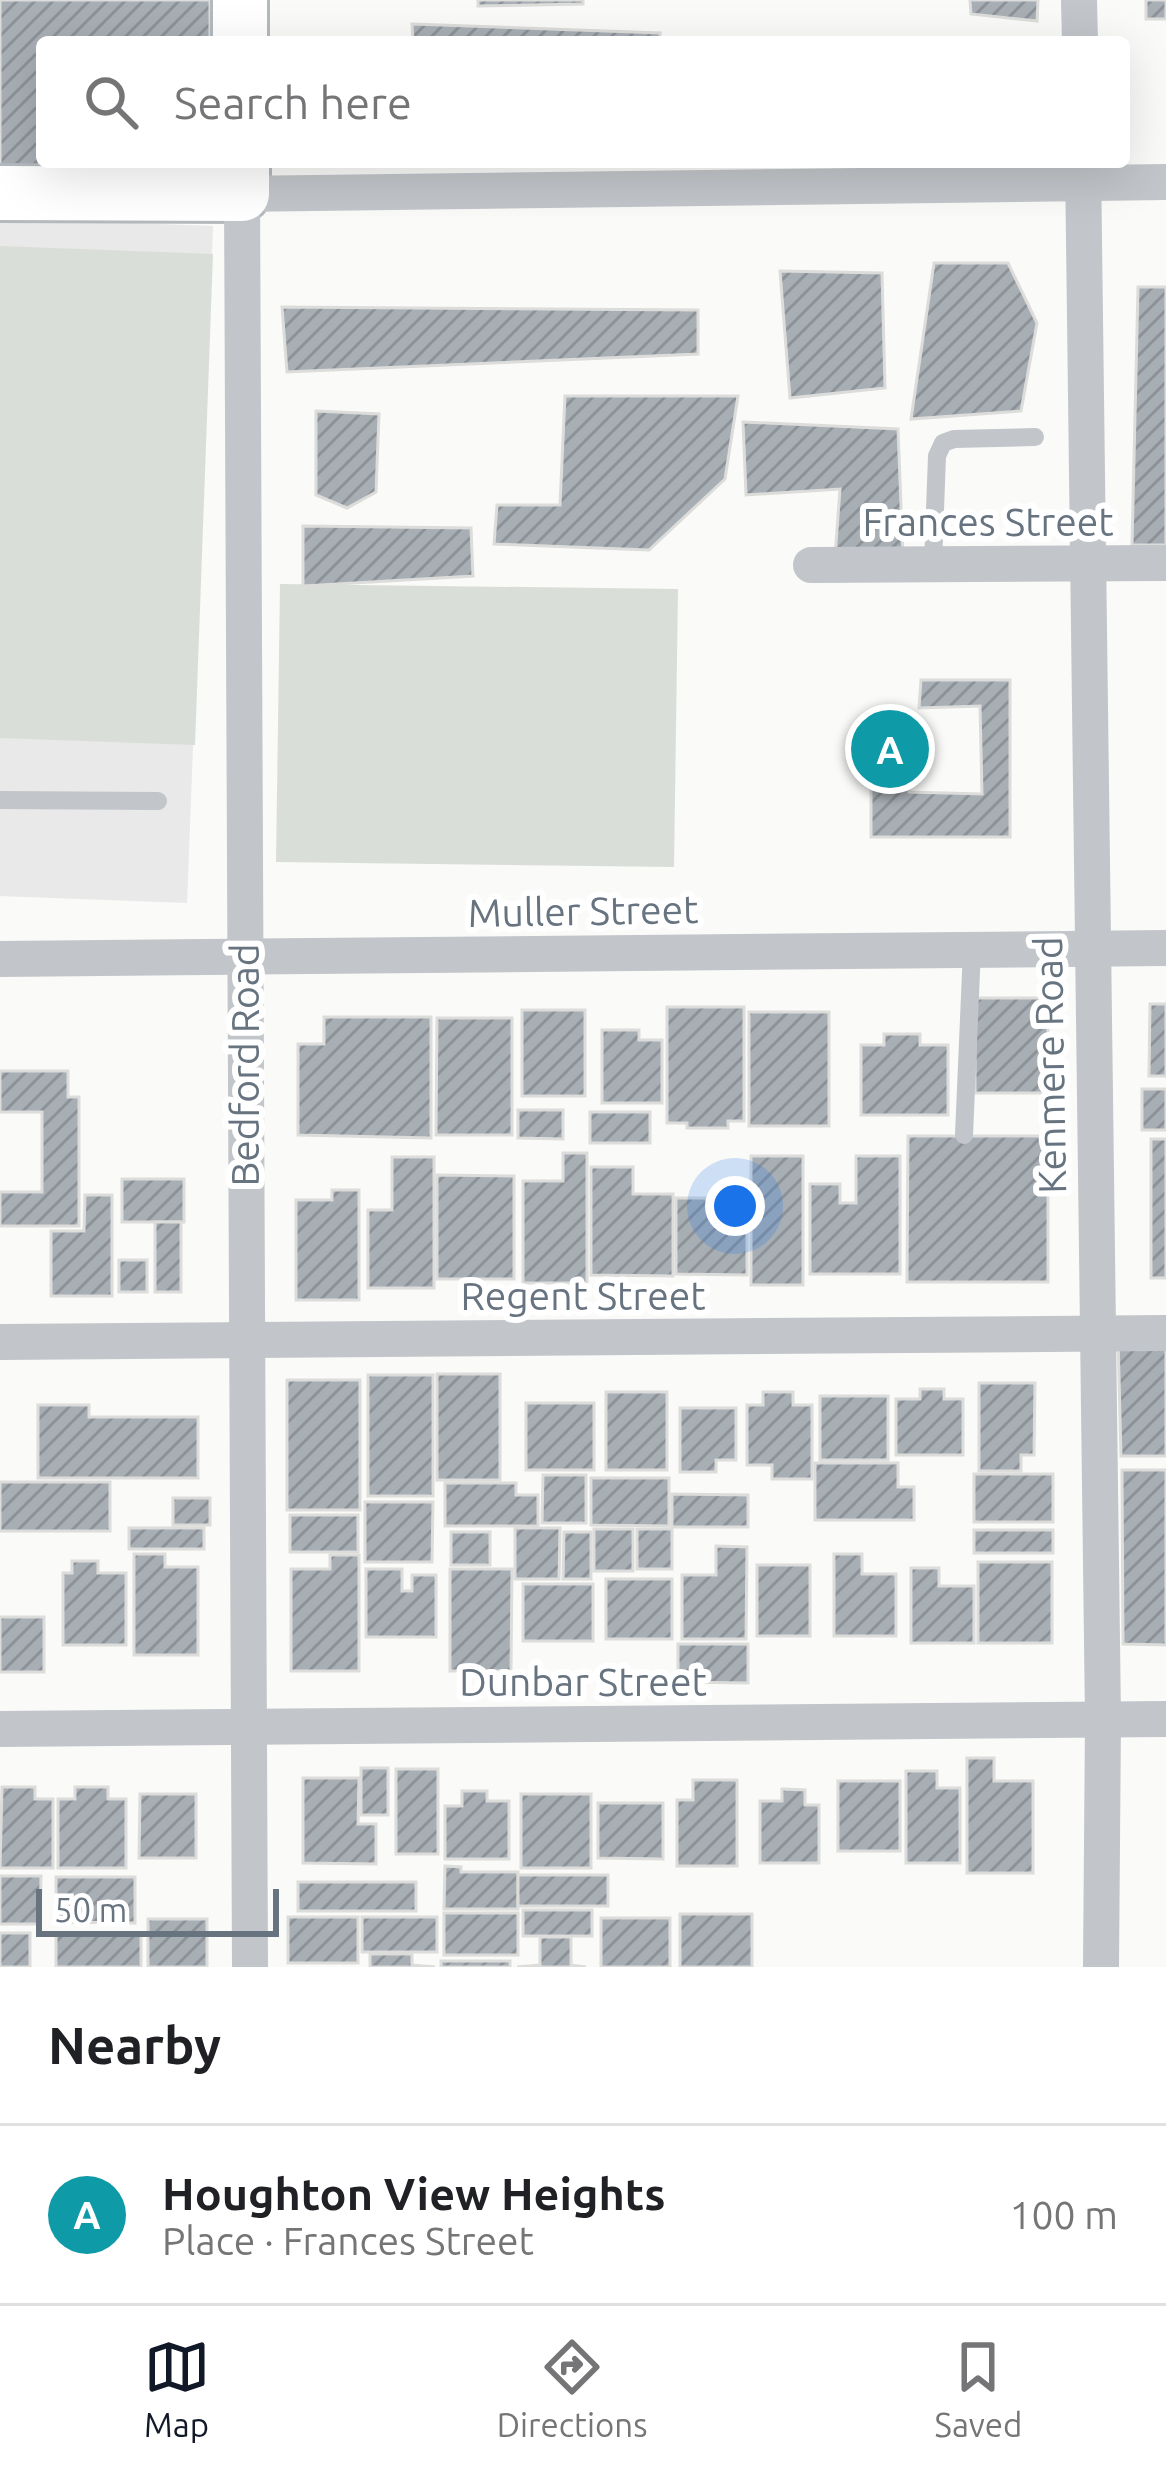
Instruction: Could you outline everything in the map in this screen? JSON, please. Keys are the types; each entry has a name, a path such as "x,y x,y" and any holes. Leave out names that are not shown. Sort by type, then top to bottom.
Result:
{"main road":[{"path":"240,0 240,36"},
{"path":"0,193 242,178"}],"street":[{"path":"1079,0 1080,36"},
{"path":"242,178 1083,173 1166,182"},
{"name":"Kenmere Road","path":"1083,173 1101,1967"},
{"name":"Bedford Road","path":"242,178 250,1967"},
{"name":"Frances Street","path":"811,565 1166,562"},
{"name":"Muller Street","path":"0,958 1166,947"},
{"name":"Regent Street","path":"0,1342 1166,1333"},
{"name":"Dunbar Street","path":"0,1729 1166,1719"}],"lane":[{"path":"933,564 937,456 943,443 1035,437"},
{"path":"0,800 158,801"},
{"path":"964,1135 972,949"}],"shaded area":[{"path":"0,218 213,226 187,903 0,896"},
{"path":"0,246 213,254 195,745 0,738"},
{"path":"280,584 678,589 674,867 276,862"}],"building":[{"path":"0,0 210,0 210,36 36,36 36,168 114,168 115,182 0,182"},
{"path":"478,0 583,0 583,4 478,6"},
{"path":"970,0 1038,0 1037,21 971,14"},
{"path":"1146,0 1166,0 1166,19 1146,19"},
{"path":"412,24 660,33 660,36 413,36"},
{"path":"934,263 1008,263 1037,323 1021,411 911,419"},
{"path":"780,271 882,273 885,388 790,398"},
{"path":"1138,287 1166,287 1166,545 1132,545"},
{"path":"282,307 698,310 698,354 287,372"},
{"path":"565,396 738,396 725,479 649,550 494,544 497,505 560,505"},
{"path":"316,411 379,414 376,492 347,508 316,495"},
{"path":"743,422 898,429 903,557 835,557 840,489 746,495"},
{"path":"303,526 471,528 473,576 303,586"},
{"path":"921,680 1010,680 1010,837 871,837 871,732 910,731 909,792 982,794 980,706 919,708"},
{"path":"975,998 1048,998 1048,1093 975,1093"},
{"path":"1150,1004 1166,1004 1166,1076 1149,1076"},
{"path":"667,1007 744,1007 744,1121 728,1121 728,1128 667,1123"},
{"path":"522,1010 585,1010 585,1096 522,1096"},
{"path":"749,1012 829,1012 829,1126 749,1126"},
{"path":"324,1017 431,1017 431,1138 298,1135 298,1044 324,1044"},
{"path":"437,1018 512,1018 512,1135 436,1135"},
{"path":"602,1030 639,1030 639,1040 662,1040 662,1103 602,1103"},
{"path":"884,1034 920,1034 920,1045 948,1045 948,1115 861,1115 861,1045 884,1045"},
{"path":"0,1071 68,1071 68,1097 79,1097 79,1226 0,1226 0,1192 42,1192 42,1112 0,1112"},
{"path":"1142,1089 1166,1089 1166,1130 1142,1130"},
{"path":"518,1110 563,1110 563,1139 518,1138"},
{"path":"590,1112 650,1112 650,1143 590,1143"},
{"path":"908,1136 1048,1136 1048,1282 907,1282"},
{"path":"1151,1139 1166,1139 1166,1278 1151,1278"},
{"path":"563,1153 587,1153 587,1283 523,1283 523,1181 563,1181"},
{"path":"751,1156 803,1156 803,1285 751,1285"},
{"path":"856,1156 900,1156 900,1274 810,1274 810,1184 840,1184 840,1203 856,1203"},
{"path":"392,1157 434,1157 434,1288 368,1288 368,1210 392,1210"},
{"path":"591,1167 633,1167 633,1194 673,1194 673,1276 591,1275"},
{"path":"437,1175 514,1176 514,1279 437,1279"},
{"path":"122,1179 184,1179 184,1222 122,1222"},
{"path":"332,1190 359,1190 359,1300 296,1300 296,1200 332,1200"},
{"path":"85,1195 112,1195 112,1296 51,1296 51,1231 84,1231"},
{"path":"676,1198 747,1198 747,1275 676,1274"},
{"path":"155,1222 181,1222 181,1292 155,1292"},
{"path":"119,1260 147,1260 147,1292 119,1292"},
{"path":"1118,1335 1166,1335 1166,1456 1121,1456"},
{"path":"437,1374 500,1374 500,1480 437,1480"},
{"path":"368,1375 433,1375 433,1496 368,1496"},
{"path":"287,1380 360,1380 360,1510 287,1510"},
{"path":"979,1383 1035,1383 1034,1455 1021,1455 1021,1471 979,1471"},
{"path":"920,1389 944,1389 944,1399 963,1399 963,1455 896,1455 896,1399 920,1399"},
{"path":"606,1392 667,1392 667,1470 606,1470"},
{"path":"763,1392 793,1392 793,1405 812,1405 812,1479 772,1479 772,1465 747,1465 747,1405 763,1405"},
{"path":"820,1396 888,1396 888,1460 820,1460"},
{"path":"526,1403 594,1403 594,1470 526,1470"},
{"path":"38,1405 89,1405 89,1417 198,1417 198,1478 38,1478"},
{"path":"680,1408 736,1408 736,1460 716,1460 716,1472 680,1472"},
{"path":"815,1463 898,1463 898,1487 914,1487 914,1520 815,1520"},
{"path":"1122,1470 1166,1470 1166,1645 1123,1644"},
{"path":"974,1474 1053,1474 1053,1522 974,1522"},
{"path":"543,1475 586,1475 586,1523 542,1523"},
{"path":"591,1478 669,1478 669,1526 591,1525"},
{"path":"0,1482 110,1482 110,1531 0,1531"},
{"path":"445,1483 516,1483 516,1495 538,1495 538,1526 445,1526"},
{"path":"672,1494 748,1495 748,1527 672,1527"},
{"path":"173,1498 210,1498 210,1525 173,1525"},
{"path":"365,1502 433,1502 432,1562 365,1562"},
{"path":"290,1515 358,1515 358,1552 290,1552"},
{"path":"129,1528 204,1528 204,1549 129,1549"},
{"path":"515,1528 560,1528 559,1579 515,1579"},
{"path":"594,1529 633,1529 633,1571 594,1571"},
{"path":"637,1529 672,1529 672,1569 637,1569"},
{"path":"974,1530 1053,1530 1053,1553 974,1553"},
{"path":"451,1532 490,1532 490,1565 451,1565"},
{"path":"564,1532 591,1532 591,1579 563,1579"},
{"path":"716,1546 747,1547 746,1639 682,1639 682,1575 716,1575"},
{"path":"134,1554 165,1554 165,1567 198,1567 198,1655 134,1655"},
{"path":"834,1554 862,1554 862,1574 896,1574 896,1636 834,1636"},
{"path":"330,1555 359,1555 359,1671 291,1671 291,1569 330,1569"},
{"path":"72,1561 98,1561 98,1573 126,1573 126,1645 63,1645 63,1573 72,1573"},
{"path":"978,1562 1052,1562 1052,1643 978,1643"},
{"path":"757,1565 810,1565 810,1636 757,1636"},
{"path":"911,1568 939,1568 939,1586 974,1586 974,1643 911,1643"},
{"path":"366,1569 402,1569 402,1591 412,1591 412,1575 436,1575 436,1637 366,1637"},
{"path":"450,1569 512,1569 511,1671 450,1671"},
{"path":"606,1579 672,1579 672,1639 606,1639"},
{"path":"523,1584 593,1584 593,1641 523,1641"},
{"path":"0,1617 44,1617 44,1672 0,1672"},
{"path":"678,1644 748,1644 748,1683 678,1682"},
{"path":"967,1758 994,1758 994,1781 1033,1781 1033,1873 967,1873"},
{"path":"361,1768 388,1768 388,1815 361,1815"},
{"path":"396,1769 438,1769 438,1854 396,1854"},
{"path":"906,1771 937,1771 937,1788 960,1788 960,1863 906,1863"},
{"path":"303,1778 359,1778 358,1824 376,1824 376,1864 303,1863"},
{"path":"693,1780 737,1780 737,1866 677,1866 677,1800 693,1800"},
{"path":"838,1781 900,1781 900,1851 838,1851"},
{"path":"2,1787 35,1787 35,1799 53,1799 53,1868 0,1868"},
{"path":"75,1787 108,1787 108,1799 126,1799 126,1868 58,1868 58,1799 75,1799"},
{"path":"782,1789 805,1790 805,1805 819,1805 819,1863 760,1863 760,1801 782,1801"},
{"path":"462,1791 487,1791 487,1801 509,1801 509,1859 445,1859 445,1806 462,1806"},
{"path":"140,1794 196,1794 196,1858 139,1858"},
{"path":"521,1794 591,1794 591,1868 521,1868"},
{"path":"598,1803 663,1803 663,1859 598,1858"},
{"path":"445,1866 461,1867 461,1872 518,1872 518,1909 444,1909"},
{"path":"518,1875 608,1875 608,1906 518,1906"},
{"path":"0,1876 41,1876 40,1924 0,1924"},
{"path":"56,1877 135,1877 135,1923 56,1922"},
{"path":"298,1882 416,1882 416,1911 298,1911"},
{"path":"523,1910 592,1910 592,1936 523,1936"},
{"path":"444,1913 518,1913 518,1955 444,1955"},
{"path":"680,1914 752,1914 752,1967 680,1967"},
{"path":"288,1917 358,1917 358,1963 288,1963"},
{"path":"362,1917 437,1917 437,1952 362,1952"},
{"path":"601,1918 670,1918 670,1967 601,1967"},
{"path":"148,1919 207,1919 207,1967 148,1967"},
{"path":"0,1933 30,1933 30,1967 0,1967"},
{"path":"56,1933 141,1933 141,1967 56,1967"},
{"path":"540,1937 571,1937 571,1965 586,1967 517,1967 540,1965"},
{"path":"370,1954 412,1954 412,1965 435,1967 370,1967"},
{"path":"441,1961 510,1961 510,1967 441,1967"}],"place":[{"name":"Houghton View Heights","path":"890,749"}]}
